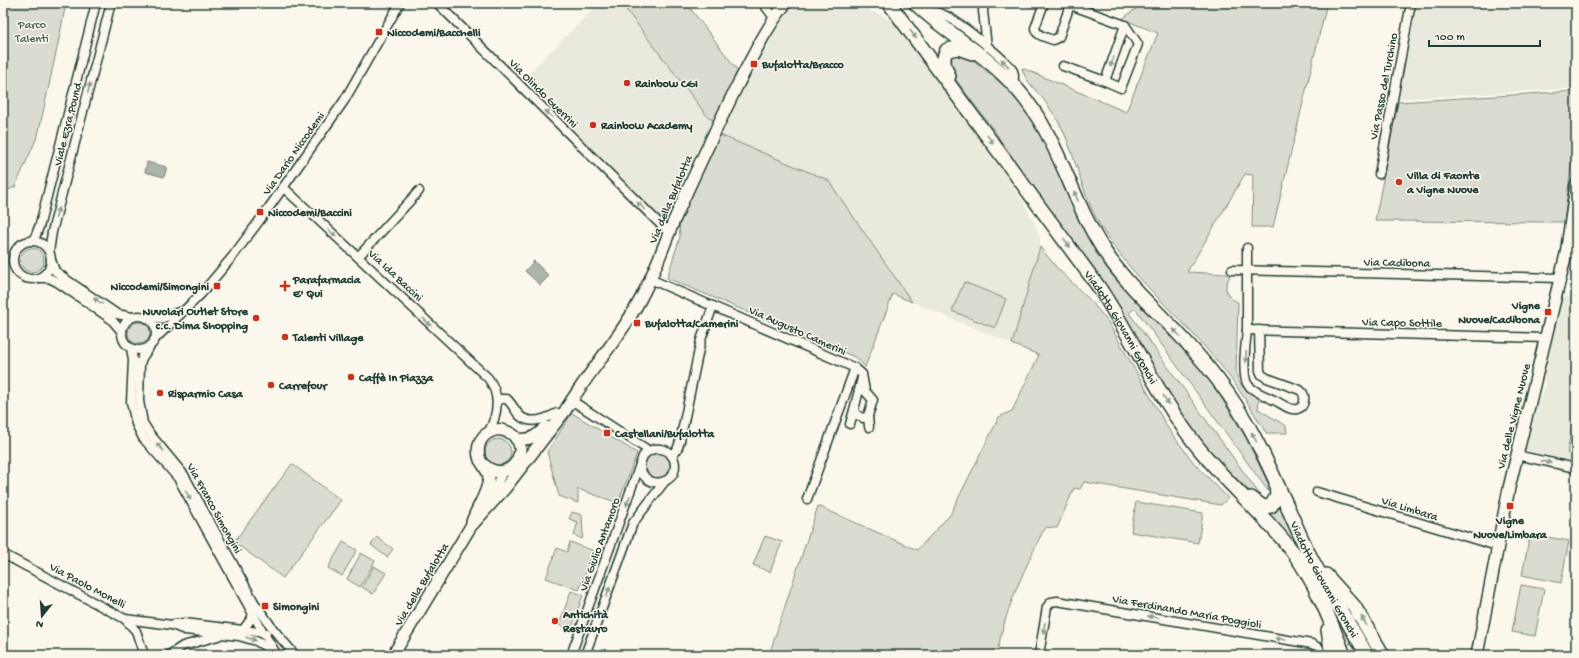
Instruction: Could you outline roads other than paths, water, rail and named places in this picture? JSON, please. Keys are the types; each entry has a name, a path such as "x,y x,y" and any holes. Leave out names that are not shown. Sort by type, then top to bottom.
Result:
{"main road":[{"name":"Viadotto Giovanni Gronchi","path":"889,3 1098,286 1180,422 1197,446 1224,477 1273,528 1293,552 1312,582 1344,655"},
{"name":"Viadotto Giovanni Gronchi","path":"918,6 991,64 1012,83 1026,99 1046,128 1089,224 1109,259 1133,288 1181,337 1213,373 1240,412 1265,456 1313,561 1367,655"},
{"path":"967,107 946,70 944,62 946,52 953,48 963,49 976,54 991,64"},
{"path":"1224,477 1261,506 1270,507 1276,500 1277,490 1265,456"},
{"path":"1313,561 1352,603 1383,655"},
{"path":"1326,612 1332,655"}],"street":[{"name":"Viale Ezra Pound","path":"32,241 38,229 96,3"},
{"name":"Viale Ezra Pound","path":"50,255 68,172 111,3"},
{"name":"Via Dario Niccodemi","path":"152,343 201,294 233,256 284,188 344,101 400,3"},
{"name":"Via Olindo Guerrini","path":"437,3 669,233"},
{"path":"763,3 774,19"},
{"name":"Via della Bufalotta","path":"472,526 543,440 618,336 641,298 714,133 745,71 774,19 786,3"},
{"path":"984,3 983,17 987,47"},
{"path":"1044,3 1035,28 1037,34 1053,40 1059,37 1068,4 1125,25 1138,44 1121,88 1063,66"},
{"name":"Via Passo del Turchino","path":"1379,174 1411,3"},
{"name":"Viadotto Giovanni Gronchi","path":"918,6 943,14 987,47 1011,69 1014,75 1012,83"},
{"path":"967,31 976,28 983,17"},
{"path":"1105,82 1125,25"},
{"path":"86,40 100,44"},
{"path":"54,168 68,172"},
{"name":"Via delle Vigne Nuove","path":"1477,655 1497,546 1516,455 1567,248 1574,214 1576,185"},
{"name":"Via Ida Baccini","path":"284,188 358,256 490,382 497,399"},
{"path":"358,256 419,191"},
{"path":"122,332 111,319 57,282 49,278 35,279 26,278 20,275 14,268 13,261 16,250 21,245 32,241 43,245 50,255 54,270 58,274 117,314 132,317 142,316 147,318 154,326 156,335 152,343 142,350 131,348 124,342 122,332 124,324 132,317"},
{"path":"1247,248 1247,330 1245,373 1247,384 1255,390 1290,408 1297,409 1301,407 1304,400 1304,392 1267,378 1261,373 1259,330"},
{"path":"40,278 49,269 50,255"},
{"name":"Via Cadibona","path":"1232,270 1560,278"},
{"name":"Via Augusto Camerini","path":"650,279 856,368 807,500"},
{"name":"Via Dario Niccodemi","path":"147,318 163,318 175,314 190,305"},
{"path":"571,400 648,451 660,448 666,450 672,455 678,448 680,441 701,340 713,306"},
{"name":"Via Capo Sottile","path":"1247,330 1545,338"},
{"name":"Via Franco Simongini","path":"152,343 142,358 140,364 139,401 143,424 184,475 254,602 273,629 295,655"},
{"name":"Via Franco Simongini","path":"131,348 133,360 132,402 136,424 148,444 178,478 263,632 277,654"},
{"path":"856,368 861,373 865,391 873,400 868,416 869,426"},
{"path":"850,424 862,378"},
{"path":"488,433 495,418 497,399 507,399 520,415 529,420 544,419 557,413"},
{"name":"Via della Bufalotta","path":"393,655 472,526 488,485 488,473 478,454 478,447 482,439 488,433 496,430 502,430 511,433 516,438 528,440 536,436 571,400"},
{"path":"854,410 858,416 863,418 868,416"},
{"path":"516,438 520,447 518,460"},
{"name":"Via della Bufalotta","path":"482,515 502,472 513,467 518,460 543,440"},
{"name":"Via Giulio Antamoro","path":"571,655 643,456 648,451"},
{"name":"Via Giulio Antamoro","path":"585,655 633,523 665,481 670,477 674,470 672,455"},
{"path":"1516,455 1576,468"},
{"path":"640,464 641,471 647,479 657,482 665,481"},
{"path":"484,465 492,470 502,472"},
{"name":"Via Limbara","path":"1317,492 1497,546"},
{"name":"Via Paolo Monelli","path":"3,554 125,619 136,631 144,655"},
{"name":"Via Ferdinando Maria Poggioli","path":"1039,655 1047,610 1051,602 1059,601 1312,644 1320,652"},
{"path":"243,630 253,614"},
{"path":"125,619 172,625 185,630 251,639 277,654"},
{"path":"172,625 184,623 263,632 272,635 289,655"},
{"path":"169,655 183,646 223,634"}],"place":[{"name":"Niccodemi/Bacchelli","path":"379,32"},
{"name":"Bufalotta/Bracco","path":"754,64"},
{"name":"Rainbow CGI","path":"627,83"},
{"name":"Rainbow Academy","path":"593,125"},
{"name":"Villa di Faonte a Vigne Nuove","path":"1399,182"},
{"name":"Niccodemi/Baccini","path":"260,212"},
{"name":"Niccodemi/Simongini","path":"217,286"},
{"name":"Parafarmacia E' Qui","path":"285,286"},
{"name":"Vigne Nuove/Cadibona","path":"1548,312"},
{"name":"Nuvolari Outlet Store c.c. Dima Shopping","path":"256,318"},
{"name":"Bufalotta/Camerini","path":"637,323"},
{"name":"Talenti Village","path":"285,337"},
{"name":"Caffè In Piazza","path":"351,377"},
{"name":"Carrefour","path":"271,385"},
{"name":"Risparmio Casa","path":"160,393"},
{"name":"Castellani/Bufalotta","path":"607,433"},
{"name":"Vigne Nuove/Limbara","path":"1510,506"},
{"name":"Simongini","path":"265,606"},
{"name":"Antichità Restauro","path":"555,621"}],"park label":[{"name":"Parco Talenti","path":"32,31"}]}
